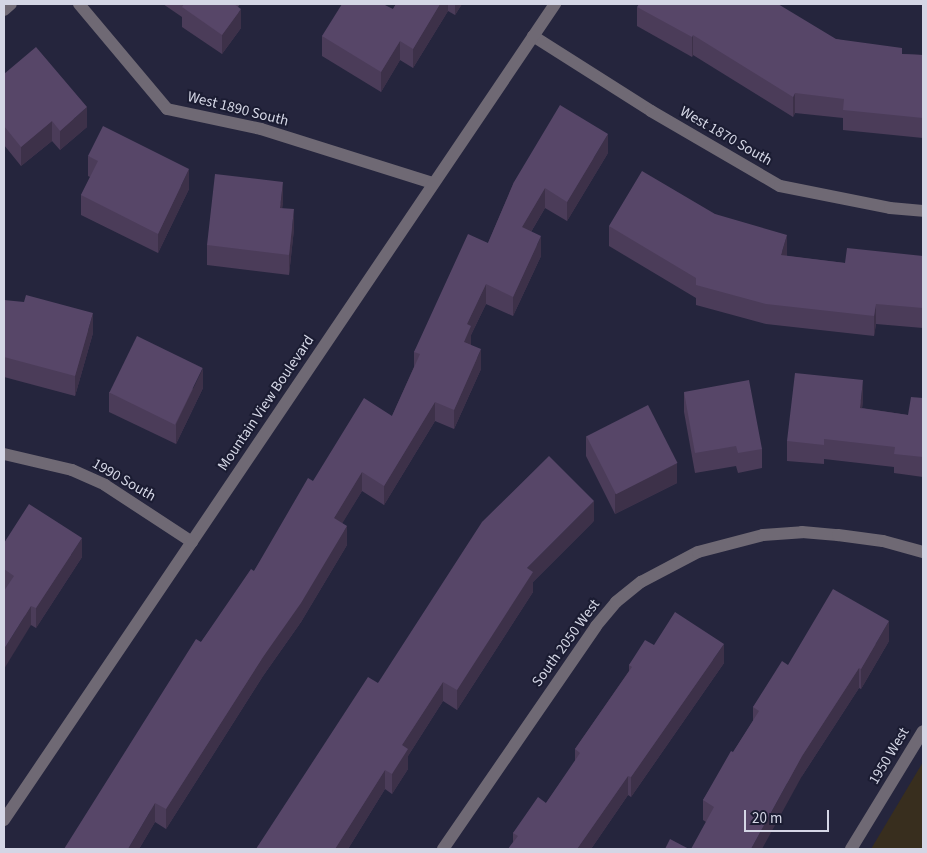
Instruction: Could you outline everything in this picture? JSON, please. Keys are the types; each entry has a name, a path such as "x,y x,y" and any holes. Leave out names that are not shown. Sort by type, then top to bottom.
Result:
{"street":[{"path":"4,10 11,4"},
{"name":"West 1890 South","path":"79,4 167,108 261,129 432,183"},
{"name":"Mountain View Boulevard","path":"4,820 432,183 555,4"},
{"name":"West 1870 South","path":"533,36 651,111 780,186 890,208 923,211"},
{"name":"1990 South","path":"4,454 64,467 96,481 192,542"},
{"name":"South 2050 West","path":"443,849 596,626 616,602 662,568 722,544 763,535 802,532 883,541 923,552"},
{"name":"1950 West","path":"851,849 919,748 923,731"}],"shaded area":[{"path":"923,762 923,849 871,849"}],"building":[{"path":"184,4 234,4 241,9 222,35 182,7"},
{"path":"342,4 383,4 393,9 396,4 440,4 413,49 400,41 381,72 322,36"},
{"path":"639,4 778,4 836,39 902,48 902,54 923,55 923,118 843,110 844,99 795,93 793,97 693,35 692,37 637,7"},
{"path":"36,47 87,107 60,131 52,121 21,147 4,126 4,74"},
{"path":"560,105 608,134 567,202 545,188 522,227 541,236 513,297 486,284 467,324 471,326 464,342 481,349 454,410 435,402 384,486 362,472 334,518 347,526 301,603 263,657 166,809 155,803 128,849 64,849 196,639 201,642 251,569 254,571 308,478 313,481 364,398 392,416 420,354 414,352 468,234 488,243 514,182"},
{"path":"103,126 189,169 158,234 81,195 98,161 88,156"},
{"path":"642,171 715,214 787,235 781,255 845,263 847,248 923,256 923,308 876,304 874,316 766,304 696,285 696,278 609,226"},
{"path":"215,174 283,182 280,208 294,209 289,255 207,245"},
{"path":"26,295 93,313 75,376 4,357 4,300 24,302"},
{"path":"137,336 203,368 175,425 109,393"},
{"path":"795,373 863,380 860,408 908,415 911,397 923,398 923,457 894,454 895,447 824,439 824,445 787,441"},
{"path":"749,380 762,449 738,453 736,446 695,453 684,392"},
{"path":"648,405 678,463 616,494 587,436"},
{"path":"549,456 594,501 527,568 533,572 457,690 443,682 402,745 408,749 392,774 385,770 335,849 256,849 368,677 378,683 482,522"},
{"path":"29,504 82,538 36,608 31,606 4,649 4,591 14,576 4,569 4,543"},
{"path":"833,589 889,621 861,669 859,668 802,756 751,849 691,849 714,807 703,800 731,751 733,752 759,711 753,707 782,661 788,665"},
{"path":"675,612 724,644 631,777 628,776 577,849 508,849 518,836 513,833 538,797 546,803 580,753 575,749 632,667 629,665 645,640 654,645"},
{"path":"670,839 689,849 665,849"}]}
